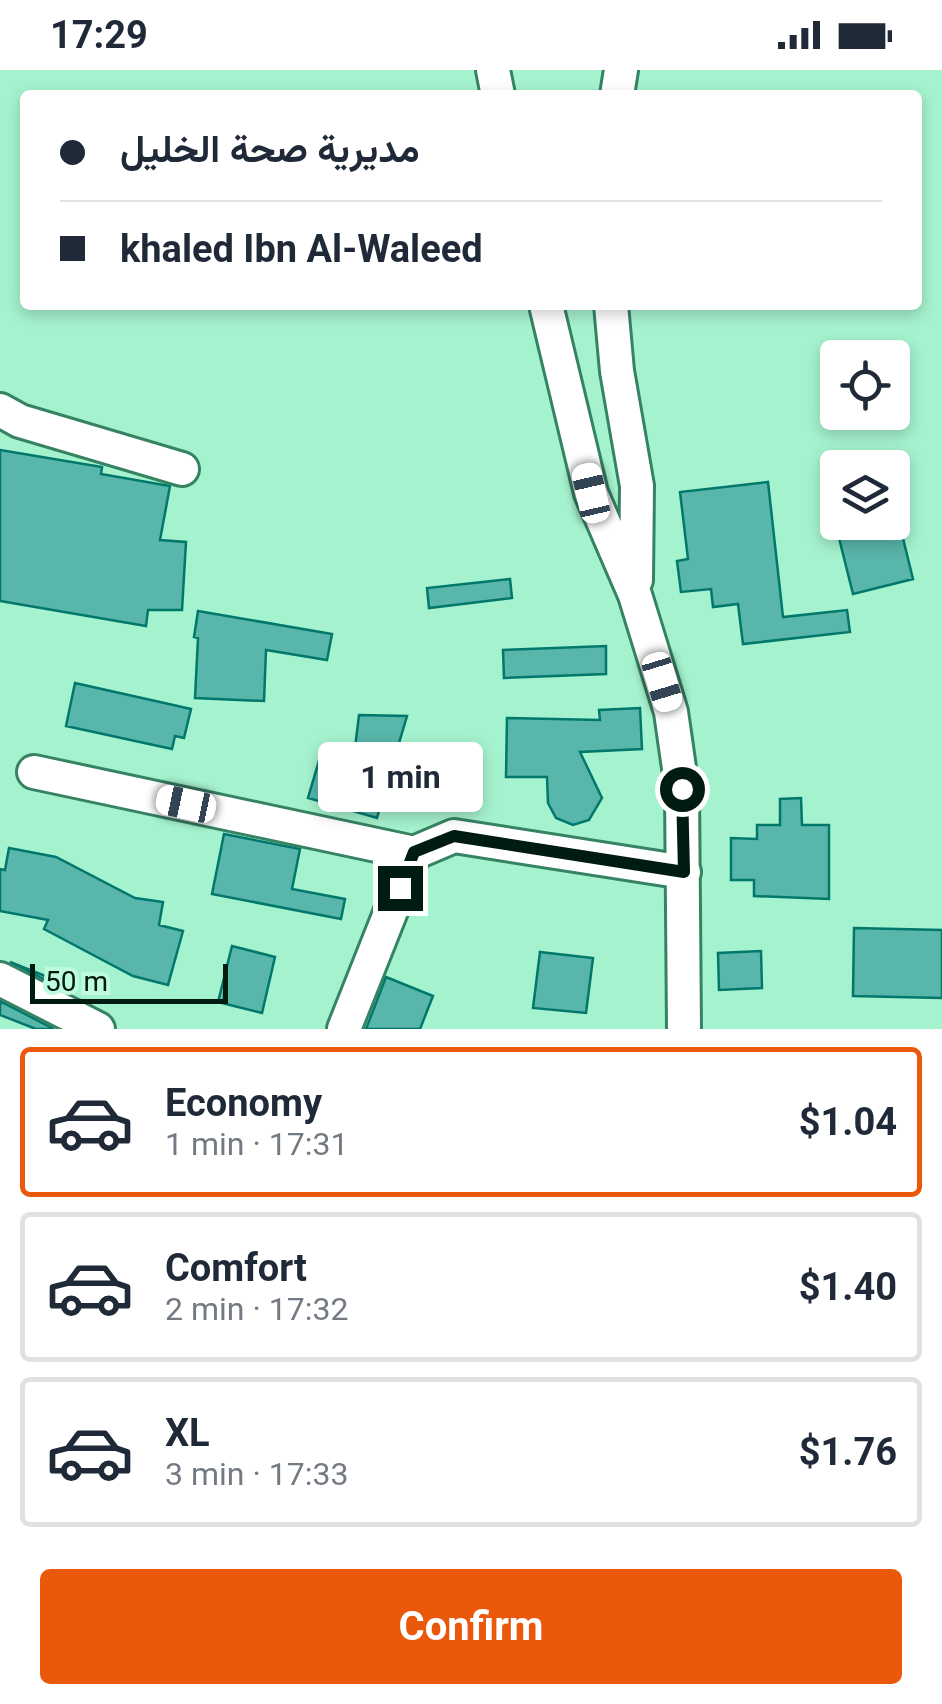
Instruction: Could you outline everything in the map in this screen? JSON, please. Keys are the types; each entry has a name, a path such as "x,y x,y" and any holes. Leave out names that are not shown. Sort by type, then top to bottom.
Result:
{"street":[{"path":"547,310 591,493 636,594 671,712 682,789 684,1029"},
{"path":"611,310 617,372 637,486 636,594"},
{"path":"0,410 20,420 182,470"},
{"path":"34,772 414,852 454,836 684,872"},
{"path":"344,1029 414,852"},
{"path":"0,978 98,1029"}],"building":[{"path":"0,450 102,467 101,474 170,486 160,540 186,542 182,610 148,610 146,626 0,601"},
{"path":"768,482 783,617 847,610 850,632 743,644 738,604 713,607 711,589 681,592 677,561 688,559 680,492"},
{"path":"840,540 903,540 913,579 853,594"},
{"path":"510,579 512,598 429,608 427,588"},
{"path":"198,611 332,634 327,660 266,650 264,701 195,698 198,638 194,637"},
{"path":"606,646 606,674 504,678 503,650"},
{"path":"75,683 191,709 184,738 175,736 172,749 66,726"},
{"path":"640,708 642,749 580,752 602,798 589,820 573,825 556,818 548,803 547,777 506,777 507,718 600,720 599,710"},
{"path":"359,715 407,716 377,818 308,798 323,747 354,756"},
{"path":"801,798 802,825 829,825 829,899 754,896 754,880 731,880 731,838 757,839 757,825 780,825 780,799"},
{"path":"224,834 300,849 292,889 345,899 341,919 212,894"},
{"path":"9,848 56,857 135,898 163,902 159,925 183,931 168,985 133,976 44,929 48,920 0,911 0,869 5,870"},
{"path":"854,928 942,930 942,998 853,996"},
{"path":"232,946 275,957 262,1013 218,1002"},
{"path":"761,951 762,988 719,990 718,953"},
{"path":"540,952 593,958 586,1013 533,1008"},
{"path":"10,962 73,987 71,993"},
{"path":"386,977 433,996 420,1029 366,1029"},
{"path":"0,1001 54,1029 36,1029 0,1015"}],"route":[{"path":"400,888 414,852 454,836 684,872 682,789"}]}
